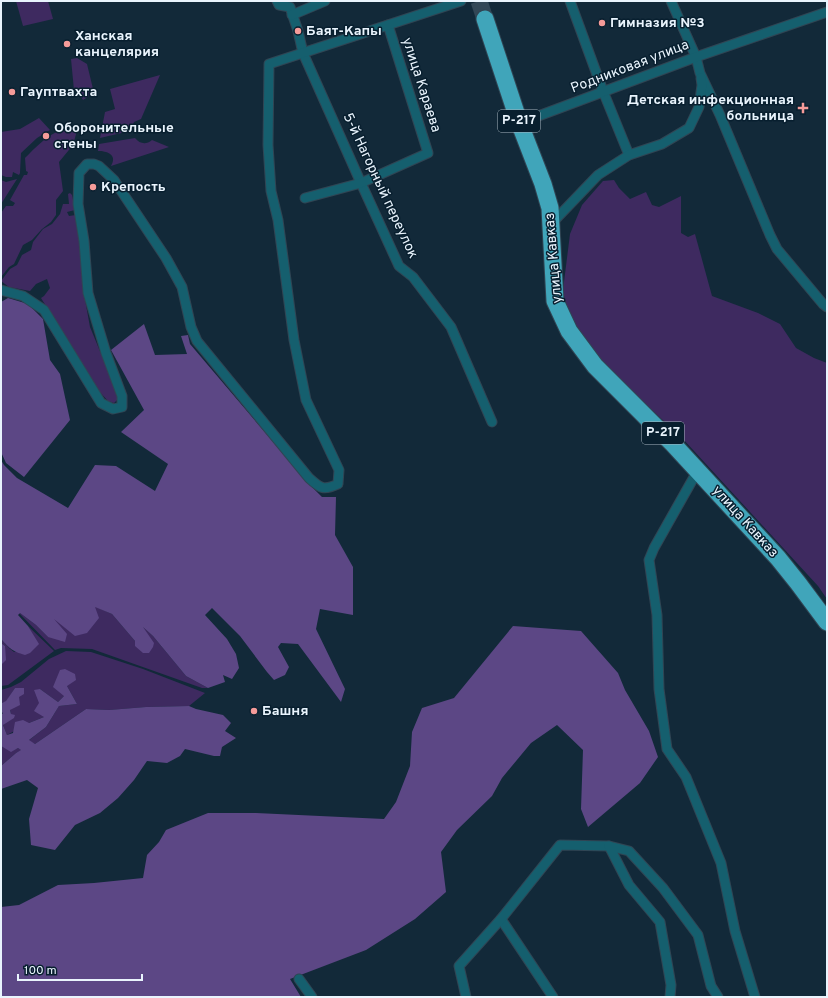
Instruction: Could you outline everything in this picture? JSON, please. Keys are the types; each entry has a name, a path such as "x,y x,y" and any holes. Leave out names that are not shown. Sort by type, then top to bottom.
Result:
{"highway":[{"name":"улица Кавказ","path":"485,19 550,208 555,301 569,331 595,366 698,470 778,558 827,622"}],"street":[{"path":"278,1 279,5 290,7 292,15 325,1"},
{"path":"1,290 23,296 44,310 101,402 112,409 122,407 122,396 106,353 88,294 84,241 78,204 78,173 87,164 99,166 114,180 166,258 182,287 191,328 197,341 309,478 320,488 330,488 338,484 339,470 306,400 294,340 278,220 270,191 268,145 269,64 461,1"},
{"path":"570,1 603,92 629,155"},
{"path":"552,223 598,175 629,155 662,144 689,128 699,107 702,85 696,57 671,1"},
{"name":"Родниковая улица","path":"533,118 696,57 827,12"},
{"name":"5-й Нагорный переулок","path":"292,15 298,31 303,53 360,183 399,266 413,276 450,327 492,422"},
{"name":"улица Караева","path":"360,183 428,153 388,25"},
{"path":"700,73 720,115 777,249 827,307"},
{"path":"305,198 360,183"},
{"path":"698,470 654,548 649,560 657,614 659,689 667,749 686,777 721,863 735,930 755,997"},
{"path":"466,997 459,966 500,919 560,845 609,846 630,851 662,888 698,935 712,986 718,997"},
{"path":"609,846 629,886 660,922 671,985 670,997"},
{"path":"500,919 553,997"},
{"path":"299,979 312,997"}],"shaded area":[{"path":"16,1 48,1 53,19 23,26"},
{"path":"77,58 87,64 94,93 83,100 77,90 74,90 71,59"},
{"path":"160,75 141,119 134,122 130,131 100,138 105,112 115,109 110,89"},
{"path":"39,118 50,130 37,138 21,153 19,175 13,172 12,177 1,175 1,132 20,129"},
{"path":"76,126 78,127 73,145 59,162 63,191 56,200 56,215 51,222 32,240 23,245 14,264 9,267 1,277 1,213 6,206 13,206 15,203 10,200 24,175 27,175 28,172 26,171 25,158 51,135 63,129"},
{"path":"135,138 141,143 148,143 152,140 169,147 111,166 113,162 112,156 110,154 98,151 99,144"},
{"path":"17,179 1,204 1,180 6,182"},
{"path":"614,180 619,188 630,199 646,192 652,205 659,207 681,196 681,233 688,237 695,234 712,296 758,313 780,324 796,348 827,363 827,599 818,586 683,439 606,367 579,335 567,312 563,290 570,234 582,205 603,181"},
{"path":"70,193 72,195 75,210 67,212 69,216 76,215 79,231 84,294 90,327 118,395 117,400 114,403 108,401 99,391 41,298 50,288 47,279 36,284 30,291 9,287 1,281 10,269 17,265 22,255 31,250 33,242 43,229 52,224 60,214 63,204 69,204 68,194"},
{"path":"8,298 28,304 43,319 50,360 60,374 70,420 24,477 6,463 1,452 1,302"},
{"path":"144,324 155,355 187,354 181,336 188,335 190,344 308,483 322,497 336,497 335,535 353,567 353,615 320,609 316,629 345,689 341,702 298,644 281,643 278,647 289,667 285,675 274,680 240,636 212,608 205,615 227,639 236,654 239,668 232,679 223,675 225,682 208,688 186,676 153,636 143,627 154,643 149,653 143,653 135,646 135,641 112,614 95,607 99,618 87,633 75,636 54,619 67,634 65,642 48,637 36,625 20,613 18,615 28,626 39,644 30,653 25,655 12,649 1,639 1,460 17,478 68,508 95,465 116,466 155,491 168,464 121,432 144,410 111,350"},
{"path":"94,606 112,614 135,641 141,625 153,636 186,676 208,688 202,688 92,649 61,648 55,650 19,613 36,625 48,637 51,617"},
{"path":"28,626 54,651 8,685 1,686 1,663 2,664 5,646 1,643 1,639 14,652 38,644"},
{"path":"513,626 581,631 618,673 625,690 649,731 658,757 640,783 588,827 581,809 583,750 557,725 531,743 502,778 492,796 457,830 441,852 446,892 415,919 366,950 290,979 301,997 1,997 1,907 19,905 58,885 143,878 147,855 159,842 166,830 208,813 256,813 384,819 396,802 410,766 412,732 422,708 454,698"},
{"path":"1,643 5,646 6,660 2,664 1,663"},
{"path":"66,651 91,652 143,669 205,693 189,706 109,710 86,709 35,744 28,741 46,727 59,706 77,704 67,686 65,669 64,696 58,702 40,689 44,717 7,735 3,725 11,714 10,710 15,688 6,702 1,704 1,690 21,682 49,659"},
{"path":"65,669 75,674 76,680 67,686 77,704 59,706 46,727 29,740 35,744 86,709 109,710 146,707 189,706 223,715 231,723 225,731 236,738 222,747 220,756 185,749 180,756 167,763 147,761 134,780 118,798 100,813 75,825 55,850 31,845 29,819 38,788 27,780 1,789 1,766 21,750 18,748 11,752 1,746 1,713 3,714 1,706 15,688 24,688 24,694 19,697 20,705 10,710 11,714 15,715 14,718 3,725 7,735 13,733 15,722 23,720 29,723 44,717 34,711 39,703 34,690 40,689 58,702 64,696 53,687 60,670"},
{"path":"1,746 11,751 18,748 22,750 16,753 1,766"}],"tunnel":[{"path":"479,1 485,19"}],"place":[{"name":"Гимназия №3","path":"602,23"},
{"name":"Баят-Капы","path":"298,31"},
{"name":"Ханская канцелярия","path":"67,44"},
{"name":"Гауптвахта","path":"12,92"},
{"name":"Детская инфекционная больница","path":"803,108"},
{"name":"Оборонительные стены","path":"46,136"},
{"name":"Крепость","path":"93,187"},
{"name":"Башня","path":"254,711"}]}
